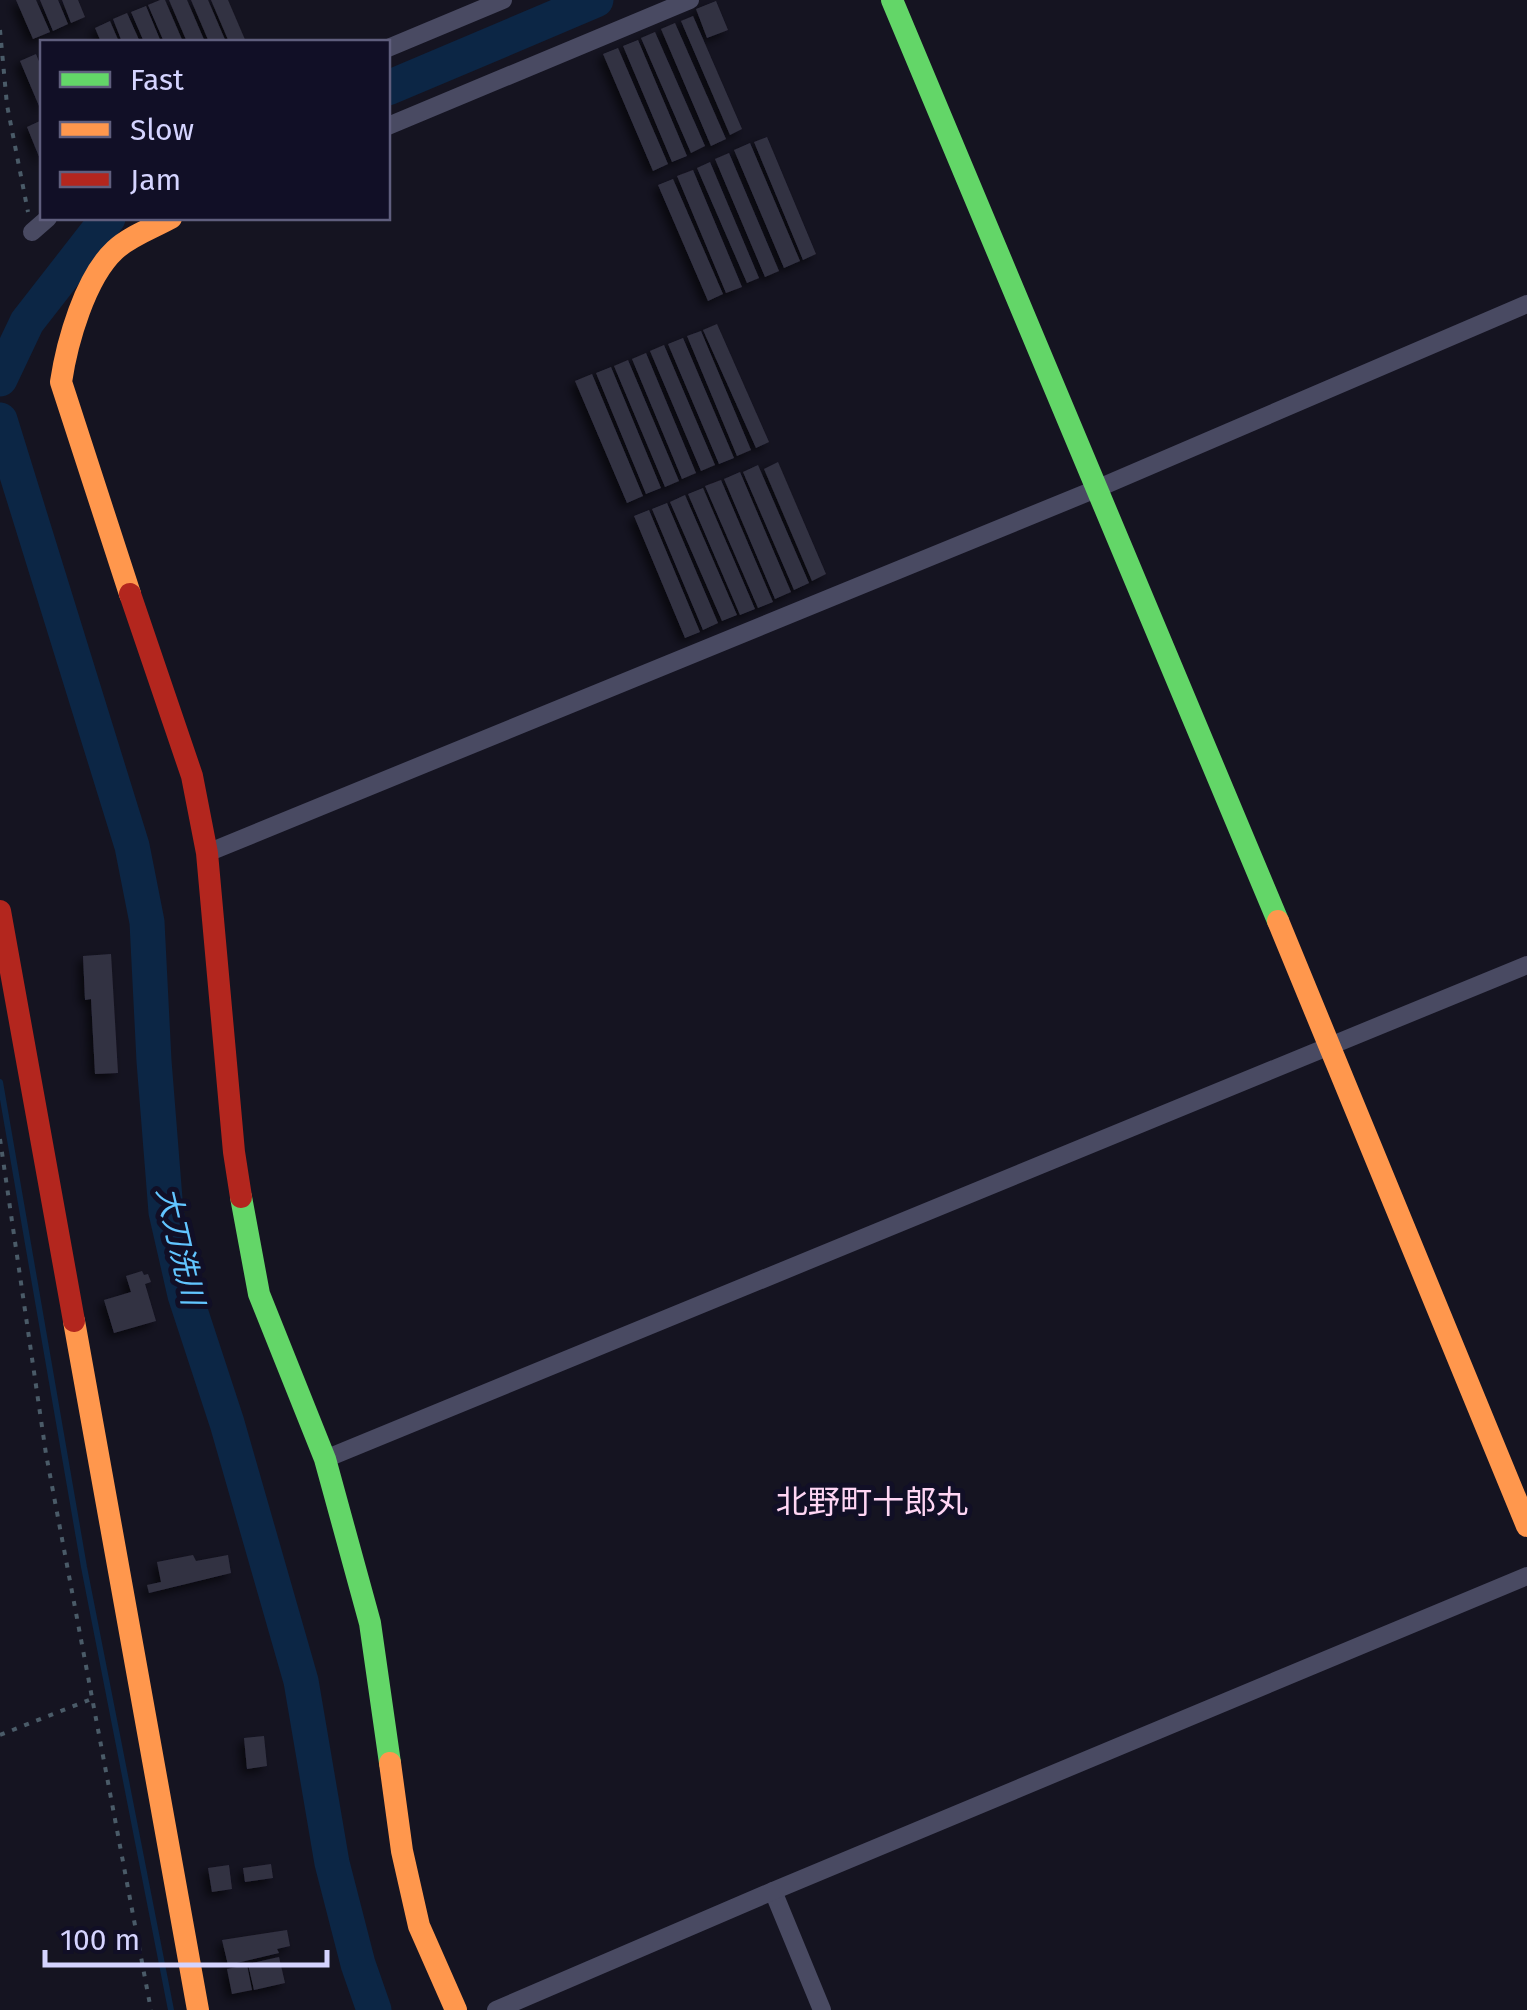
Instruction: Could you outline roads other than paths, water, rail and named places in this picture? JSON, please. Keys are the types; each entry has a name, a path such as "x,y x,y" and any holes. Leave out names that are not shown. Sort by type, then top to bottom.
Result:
{"street":[{"path":"390,47 503,0"},
{"path":"390,125 690,0"},
{"path":"892,0 1527,1526"},
{"path":"32,232 46,220"},
{"path":"167,220 118,247 100,266 66,347 62,382 192,776 207,853 234,1152 249,1245 260,1294 324,1459 370,1622 392,1791 419,1926 456,2010"},
{"path":"207,853 1096,489 1527,304"},
{"path":"0,911 198,2010"},
{"path":"324,1459 1527,965"},
{"path":"496,2010 772,1890 1527,1576"},
{"path":"772,1890 822,2010"}],"waterway":[{"path":"390,87 596,0"},
{"path":"0,379 27,322 106,220"},
{"name":"大刀洗川","path":"0,420 132,846 147,922 166,1212 185,1295 227,1423 301,1681 332,1863 374,2010"},
{"path":"0,1082 84,1567 171,2010"}],"district":[{"name":"北野町十郎丸","path":"872,1502"}]}
